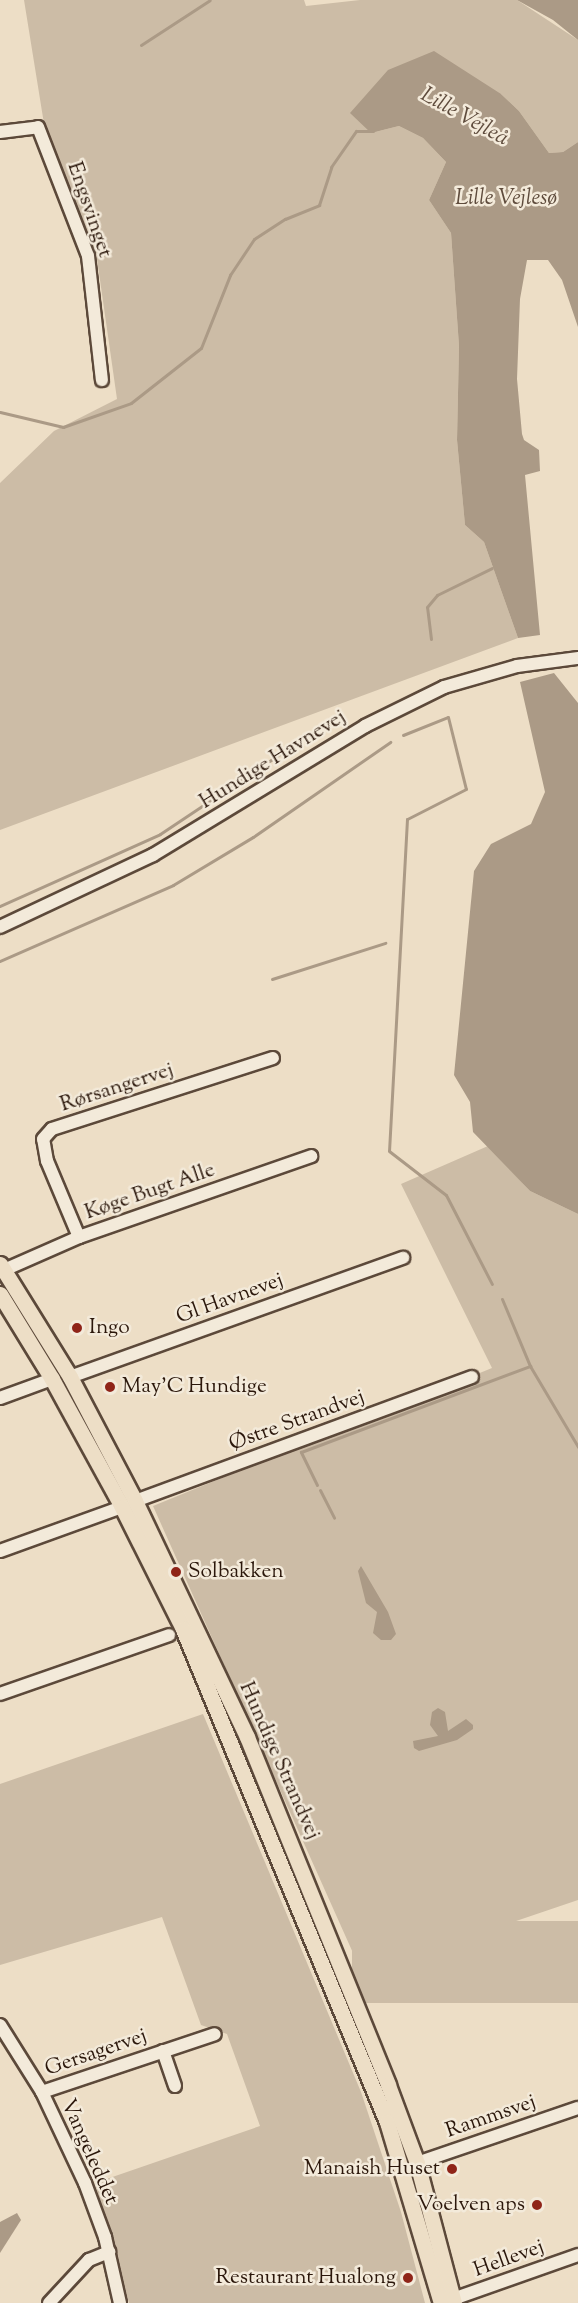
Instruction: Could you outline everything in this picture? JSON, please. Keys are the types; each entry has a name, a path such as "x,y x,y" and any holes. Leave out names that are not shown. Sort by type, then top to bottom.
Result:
{"main road":[{"name":"Hundige Strandvej","path":"2,1267 70,1377 129,1504 183,1629 372,2083 449,2302"},
{"name":"Hundige Strandvej","path":"0,1294 129,1504 247,1737 417,2163 449,2302"}],"street":[{"name":"Engsvinget","path":"0,132 38,127 88,256 102,380"},
{"name":"Hundige Havnevej","path":"0,927 153,855 365,726 444,687 517,666 578,658"},
{"name":"Rørsangervej","path":"80,1238 46,1161 43,1139 52,1130 273,1058"},
{"name":"Køge Bugt Alle","path":"2,1267 311,1156"},
{"name":"Gl Havnevej","path":"70,1377 403,1258"},
{"name":"Østre Strandvej","path":"0,1551 472,1377"},
{"path":"0,1398 52,1379"},
{"path":"0,1694 169,1635"},
{"name":"Vangeleddet","path":"0,2025 42,2092 85,2183 109,2252 120,2303"},
{"name":"Gersagervej","path":"42,2092 215,2034"},
{"name":"Gersagervej","path":"163,2050 175,2086"},
{"name":"Rammsvej","path":"417,2163 578,2108"},
{"path":"49,2303 89,2260 109,2252"},
{"name":"Hellevej","path":"449,2302 578,2255"}],"shaded area":[{"path":"24,0 304,0 306,6 360,0 517,0 578,40 578,142 563,152 549,153 519,111 501,94 371,133 399,126 423,138 446,162 429,200 451,233 459,346 457,440 465,525 484,542 518,638 0,830 0,483 54,431 117,399 96,252 45,130"},
{"path":"488,1146 530,1191 578,1214 578,1900 362,1973 153,1506 492,1368 401,1184"},
{"path":"203,1714 361,2092 401,2212 425,2303 129,2303 95,2183 260,2126 227,2034 201,2025 162,1917 0,1965 0,1784"},
{"path":"352,1921 578,1921 578,2003 352,2003"}],"water":[{"path":"517,0 578,0 578,40 553,20"},
{"name":"Lille Vejlesø","path":"434,51 501,94 519,111 549,153 563,152 578,142 578,327 562,280 548,260 527,260 520,299 517,379 522,434 524,440 539,450 540,471 525,475 540,635 518,638 484,542 465,525 457,440 459,346 451,233 429,200 446,162 423,138 399,126 371,133 350,113 388,70"},
{"path":"554,673 578,703 578,1214 530,1191 473,1132 470,1102 454,1075 474,871 491,844 531,824 545,792 520,682"},
{"path":"361,1566 388,1612 396,1634 391,1640 381,1640 373,1633 377,1612 366,1603 358,1571"},
{"path":"438,1708 445,1712 448,1731 466,1719 473,1725 473,1729 457,1740 419,1751 414,1748 413,1741 438,1736 430,1725 432,1712"},
{"path":"17,2213 21,2220 0,2253 0,2222"}],"waterway":[{"path":"141,45 210,0"},
{"name":"Lille Vejleå","path":"0,412 63,427 131,403 201,348 230,275 254,239 285,219 319,205 331,167 356,131 373,131"},
{"path":"431,639 427,607 437,595 492,568"},
{"path":"403,735 448,717 466,789 407,819 389,1151 446,1195 492,1284"},
{"path":"0,906 160,834 310,734"},
{"path":"0,961 173,885 253,837 390,742"},
{"path":"272,979 385,943"},
{"path":"502,1299 530,1366 578,1447"},
{"path":"317,1485 301,1452 530,1366"},
{"path":"320,1490 334,1518"}],"place":[{"name":"Ingo","path":"77,1328"},
{"name":"May'C Hundige","path":"110,1387"},
{"name":"Solbakken","path":"176,1572"},
{"name":"Manaish Huset","path":"452,2169"},
{"name":"Voelven aps","path":"537,2205"},
{"name":"Restaurant Hualong","path":"408,2278"}]}
